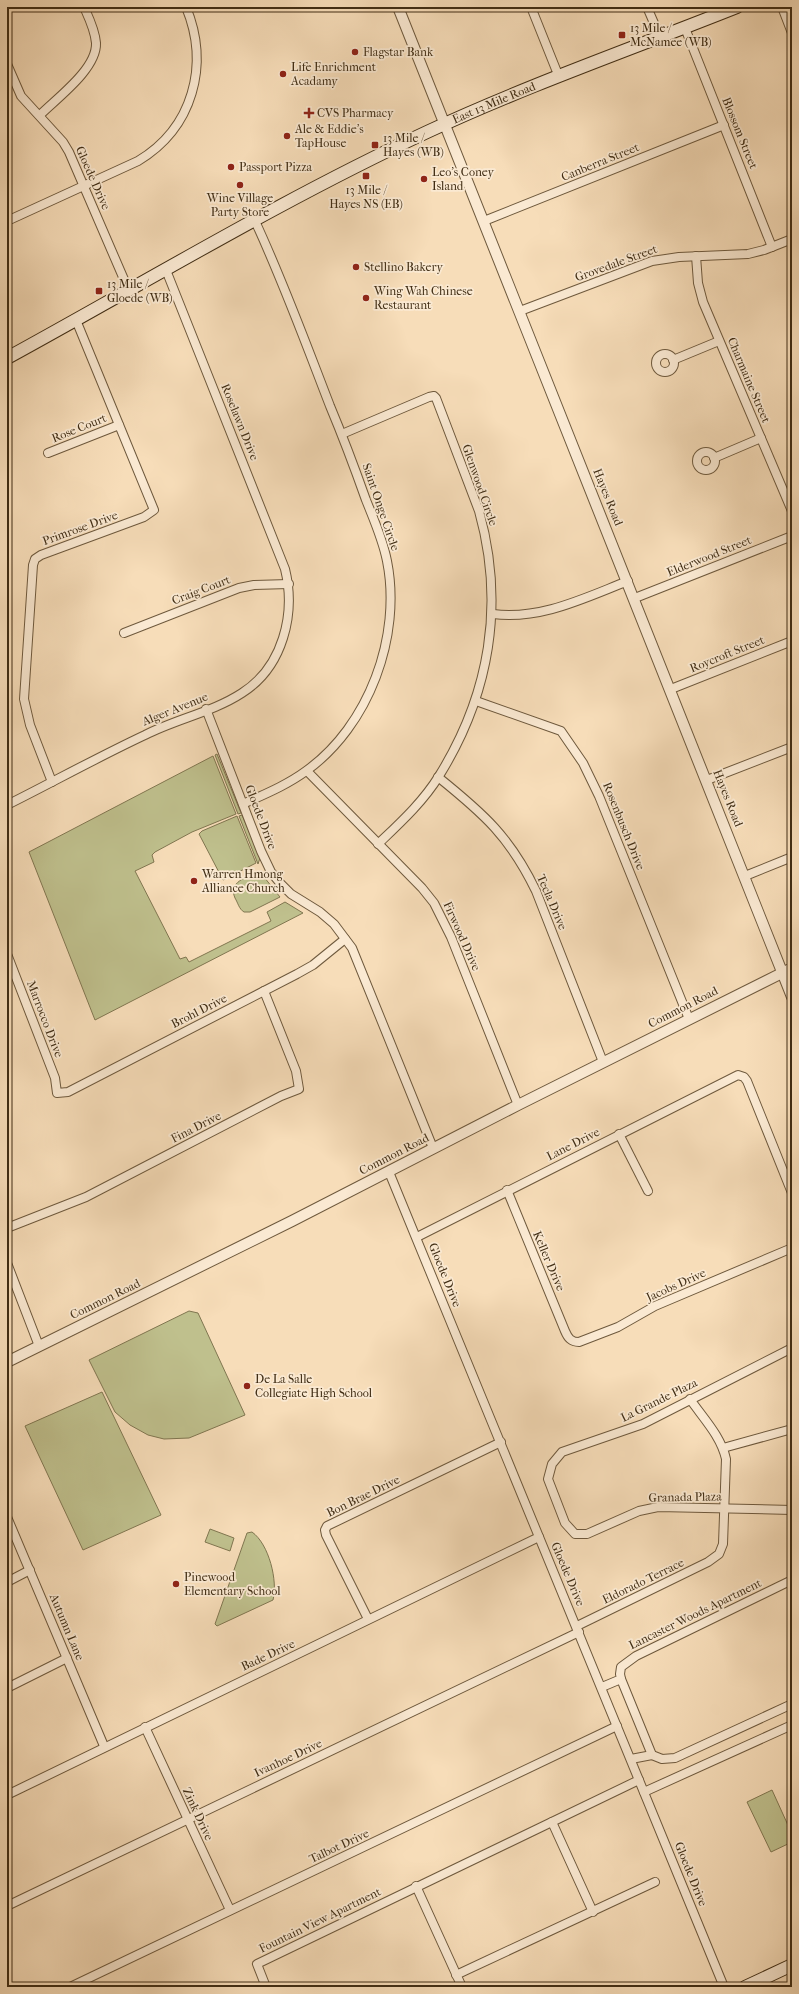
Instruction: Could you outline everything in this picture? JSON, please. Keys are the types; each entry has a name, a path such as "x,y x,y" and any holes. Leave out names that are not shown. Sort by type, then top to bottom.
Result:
{"main road":[{"name":"East 13 Mile Road","path":"7,358 255,221 360,165 445,124 559,77 738,7"},
{"path":"745,1987 792,1965"}],"street":[{"path":"40,115 85,70 92,60 96,44 95,35 84,7"},
{"path":"7,221 149,154 174,129 182,116 197,75 196,41 186,7"},
{"name":"Hayes Road","path":"398,7 628,580 792,997"},
{"path":"531,7 559,77"},
{"path":"647,7 660,37"},
{"path":"782,7 792,33"},
{"name":"Blossom Street","path":"685,28 772,247"},
{"name":"Gloede Drive","path":"7,64 21,96 32,109 40,115 63,142 84,185 120,273 129,291"},
{"name":"Canberra Street","path":"484,221 724,125"},
{"name":"Saint Onge Circle","path":"243,804 281,787 307,770 342,737 361,708 373,684 384,651 390,619 390,592 387,560 380,538 342,434 255,221"},
{"name":"Grovedale Street","path":"520,312 643,264 666,258 748,254 792,239"},
{"name":"Charmaine Street","path":"696,256 701,296 792,511"},
{"name":"Roselawn Drive","path":"166,270 286,569 289,584"},
{"name":"Primrose Drive","path":"52,782 30,725 24,699 33,565 36,559 41,555 144,517 154,510 76,320"},
{"path":"674,360 719,341"},
{"name":"Glenwood Circle","path":"342,434 434,396 472,489 484,530 490,561 492,614 485,664 476,701 457,742 438,777 409,813 378,844"},
{"name":"Rose Court","path":"48,453 119,425"},
{"path":"714,458 761,438"},
{"name":"Elderwood Street","path":"635,598 792,536"},
{"path":"492,614 509,616 546,612 628,580"},
{"name":"Craig Court","path":"124,633 239,588 254,585 289,584"},
{"name":"Alger Avenue","path":"7,805 146,734 206,710 243,692 264,673 271,663 285,633 289,618 289,584"},
{"name":"Roycroft Street","path":"671,689 792,641"},
{"name":"Rosenbusch Drive","path":"476,701 541,725 554,727 566,736 586,768 599,796 689,1019"},
{"name":"Gloede Drive","path":"206,710 261,851 271,872 291,894 320,912 334,924 346,939 356,958 433,1148"},
{"path":"707,780 792,747"},
{"name":"Firwood Drive","path":"307,770 422,888 442,917 518,1105"},
{"name":"Tecla Drive","path":"438,777 473,804 492,823 524,869 536,891 603,1062"},
{"path":"745,876 792,857"},
{"name":"Brohl Drive","path":"57,1093 68,1092 313,965 346,939"},
{"name":"Marrocco Drive","path":"7,954 55,1078 57,1093"},
{"name":"Common Road","path":"7,1362 389,1172 433,1148 782,971 792,968"},
{"name":"Fina Drive","path":"7,1228 86,1197 281,1096 299,1089 296,1071 264,991"},
{"name":"Lane Drive","path":"417,1236 740,1075 747,1081 792,1193"},
{"path":"619,1134 648,1191"},
{"name":"Gloede Drive","path":"389,1172 417,1236 724,1987"},
{"name":"Keller Drive","path":"507,1190 565,1331 571,1340"},
{"name":"Jacobs Drive","path":"571,1340 579,1342 604,1333 655,1306 792,1248"},
{"path":"7,1263 40,1346"},
{"name":"La Grande Plaza","path":"556,1501 548,1479 552,1464 562,1452 625,1431 792,1348"},
{"path":"690,1399 723,1448 726,1469 724,1509"},
{"path":"723,1448 792,1429"},
{"name":"Bon Brae Drive","path":"368,1619 326,1536 325,1530 327,1526 501,1442"},
{"name":"Granada Plaza","path":"556,1501 570,1531 581,1535 649,1508 792,1510"},
{"name":"Eldorado Terrace","path":"578,1629 708,1562 719,1554 723,1544 724,1509"},
{"name":"Autumn Lane","path":"7,1517 104,1746"},
{"name":"Bade Drive","path":"7,1795 104,1746 312,1648 368,1619 539,1537"},
{"path":"7,1582 30,1570"},
{"name":"Lancaster Woods Apartment","path":"621,1680 621,1667 630,1660 792,1580"},
{"name":"Ivanhoe Drive","path":"7,1906 578,1629"},
{"path":"7,1688 67,1658"},
{"path":"602,1688 621,1680 652,1755"},
{"path":"631,1759 652,1755 662,1759 675,1758 792,1704"},
{"path":"644,1792 792,1725"},
{"name":"Talbot Drive","path":"70,1987 617,1726"},
{"name":"Zink Drive","path":"145,1727 230,1910"},
{"name":"Fountain View Apartment","path":"266,1987 257,1964 416,1886 639,1780"},
{"path":"552,1822 593,1912"},
{"path":"456,1975 655,1882"},
{"path":"416,1886 462,1987"}],"green space":[{"path":"217,754 241,813 238,814 215,755"},
{"path":"213,756 236,814 192,832 155,852 152,855 154,862 135,871 180,959 186,957 189,962 271,921 267,912 285,902 303,913 95,1020 29,852"},
{"path":"242,815 260,858 258,864 239,816"},
{"path":"237,816 256,863 223,880 199,834 202,831"},
{"path":"260,872 280,897 250,912 244,912 240,908 235,898 233,892 234,888 236,884 244,878"},
{"path":"189,1311 198,1313 245,1415 189,1438 164,1439 148,1435 130,1425 115,1412 89,1360"},
{"path":"102,1392 161,1515 83,1550 25,1426"},
{"path":"210,1529 234,1538 230,1551 205,1542"},
{"path":"252,1532 263,1545 271,1563 274,1583 273,1600 217,1626 215,1624 247,1533"},
{"path":"772,1790 792,1834 792,1842 771,1852 747,1802"}],"place":[{"name":"13 Mile / McNamee (WB)","path":"622,35"},
{"name":"Flagstar Bank","path":"355,52"},
{"name":"Life Enrichment Acadamy","path":"283,74"},
{"name":"CVS Pharmacy","path":"309,113"},
{"name":"Ale & Eddie's TapHouse","path":"287,136"},
{"name":"13 Mile / Hayes (WB)","path":"375,145"},
{"name":"Passport Pizza","path":"231,167"},
{"name":"13 Mile / Hayes NS (EB)","path":"366,176"},
{"name":"Leo's Coney Island","path":"424,179"},
{"name":"Wine Village Party Store","path":"240,185"},
{"name":"Stellino Bakery","path":"356,267"},
{"name":"13 Mile / Gloede (WB)","path":"99,291"},
{"name":"Wing Wah Chinese Restaurant","path":"366,298"},
{"name":"Warren Hmong Alliance Church","path":"194,881"},
{"name":"De La Salle Collegiate High School","path":"247,1386"},
{"name":"Pinewood Elementary School","path":"176,1584"}]}
